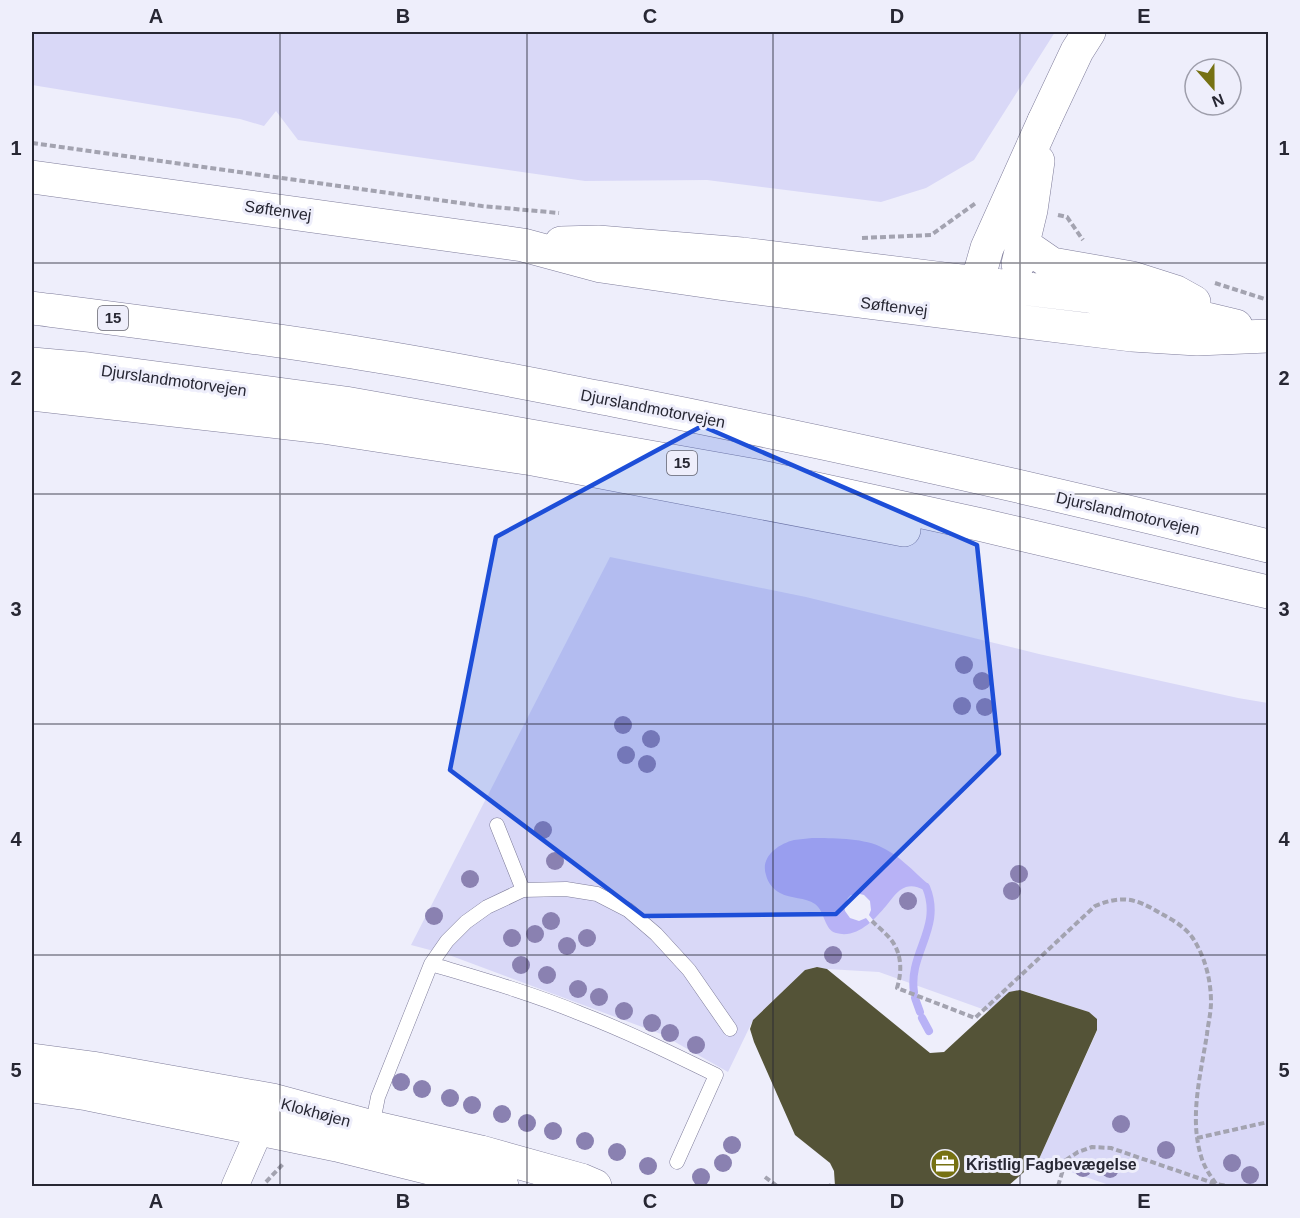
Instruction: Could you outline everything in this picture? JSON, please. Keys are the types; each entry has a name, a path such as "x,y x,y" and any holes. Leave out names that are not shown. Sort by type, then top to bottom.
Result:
{"main road":[{"path":"985,317 977,283 987,248 1019,207 1044,121 1077,51 1089,32"},
{"name":"Søftenvej","path":"32,177 523,244 601,266 985,317 1197,339 1258,332"},
{"path":"985,317 1013,287 1023,244 1019,207"},
{"name":"Søftenvej","path":"523,244 598,242 742,254 1088,296 1186,314 1258,332"},
{"path":"1023,244 1052,264 1132,278 1176,291 1258,332"},
{"path":"32,293 195,329"},
{"name":"Djurslandmotorvejen","path":"32,308 366,354 716,420 910,462 1269,546"},
{"name":"Djurslandmotorvejen","path":"32,366 88,369 345,403 762,477 982,525 1269,592"},
{"path":"32,394 323,427 533,459 981,545 1269,607"},
{"name":"Klokhøjen","path":"32,1060 92,1068 266,1115 337,1145 502,1186"},
{"name":"Klokhøjen","path":"32,1086 372,1127 481,1152 595,1186"}],"street":[{"path":"235,1186 266,1115"}],"lane":[{"path":"496,825 523,890"},
{"path":"372,1127 378,1097 431,964 447,941 466,922 487,907 523,890 566,889 597,894 628,910 657,934 689,970 730,1029"},
{"path":"431,964 578,1012 650,1043 716,1076 677,1162"}],"path":[{"path":"32,144 482,206 564,214"},
{"path":"860,238 931,235 975,203 1019,207 1067,217 1086,244"},
{"path":"1215,283 1269,300"},
{"path":"872,921 893,942 897,952 901,967 897,987 975,1018 1095,906 1110,900 1127,899 1145,904 1178,924 1192,936 1203,959 1209,980 1211,1004 1196,1111 1197,1138 1207,1171 1217,1185"},
{"path":"1197,1138 1269,1122"},
{"path":"1058,1186 1066,1160 1092,1147 1111,1148 1217,1185 1227,1186"},
{"path":"261,1186 285,1162"},
{"path":"765,1177 777,1186"}],"highlighted area":[{"path":"702,426 977,545 999,754 836,914 644,916 450,770 496,537"}],"shaded area":[{"path":"32,32 1055,32 974,160 926,188 881,202 707,180 585,181 298,140 276,111 264,126 240,119 32,85"},
{"path":"610,557 806,597 1039,654 1268,703 1268,1186 1112,1186 1039,1159 1097,1031 1097,1019 1089,1012 1021,990 988,1011 879,972 816,967 805,970 753,1020 728,1072 661,1034 449,955 411,945"},
{"path":"837,838 872,843 899,858 928,884 924,890 910,886 900,890 876,917 858,931 836,933 829,928 815,904 780,893 771,886 766,875 766,862 772,852 794,840"}],"pier":[{"path":"860,894 870,901 869,915 873,920 870,923 866,918 859,921 850,918 845,911 844,906 848,898 851,895"}],"building":[{"path":"817,967 827,969 930,1053 944,1052 1009,992 1020,990 1089,1012 1097,1019 1097,1030 1039,1159 1008,1186 835,1186 834,1171 830,1163 795,1135 750,1029 753,1020 805,970"}],"waterway":[{"path":"914,992 913,978 930,915 930,902 926,887"},
{"path":"915,998 920,1012"},
{"path":"922,1018 929,1031"}],"place":[{"name":"Kristlig Fagbevægelse","path":"945,1164"}]}
